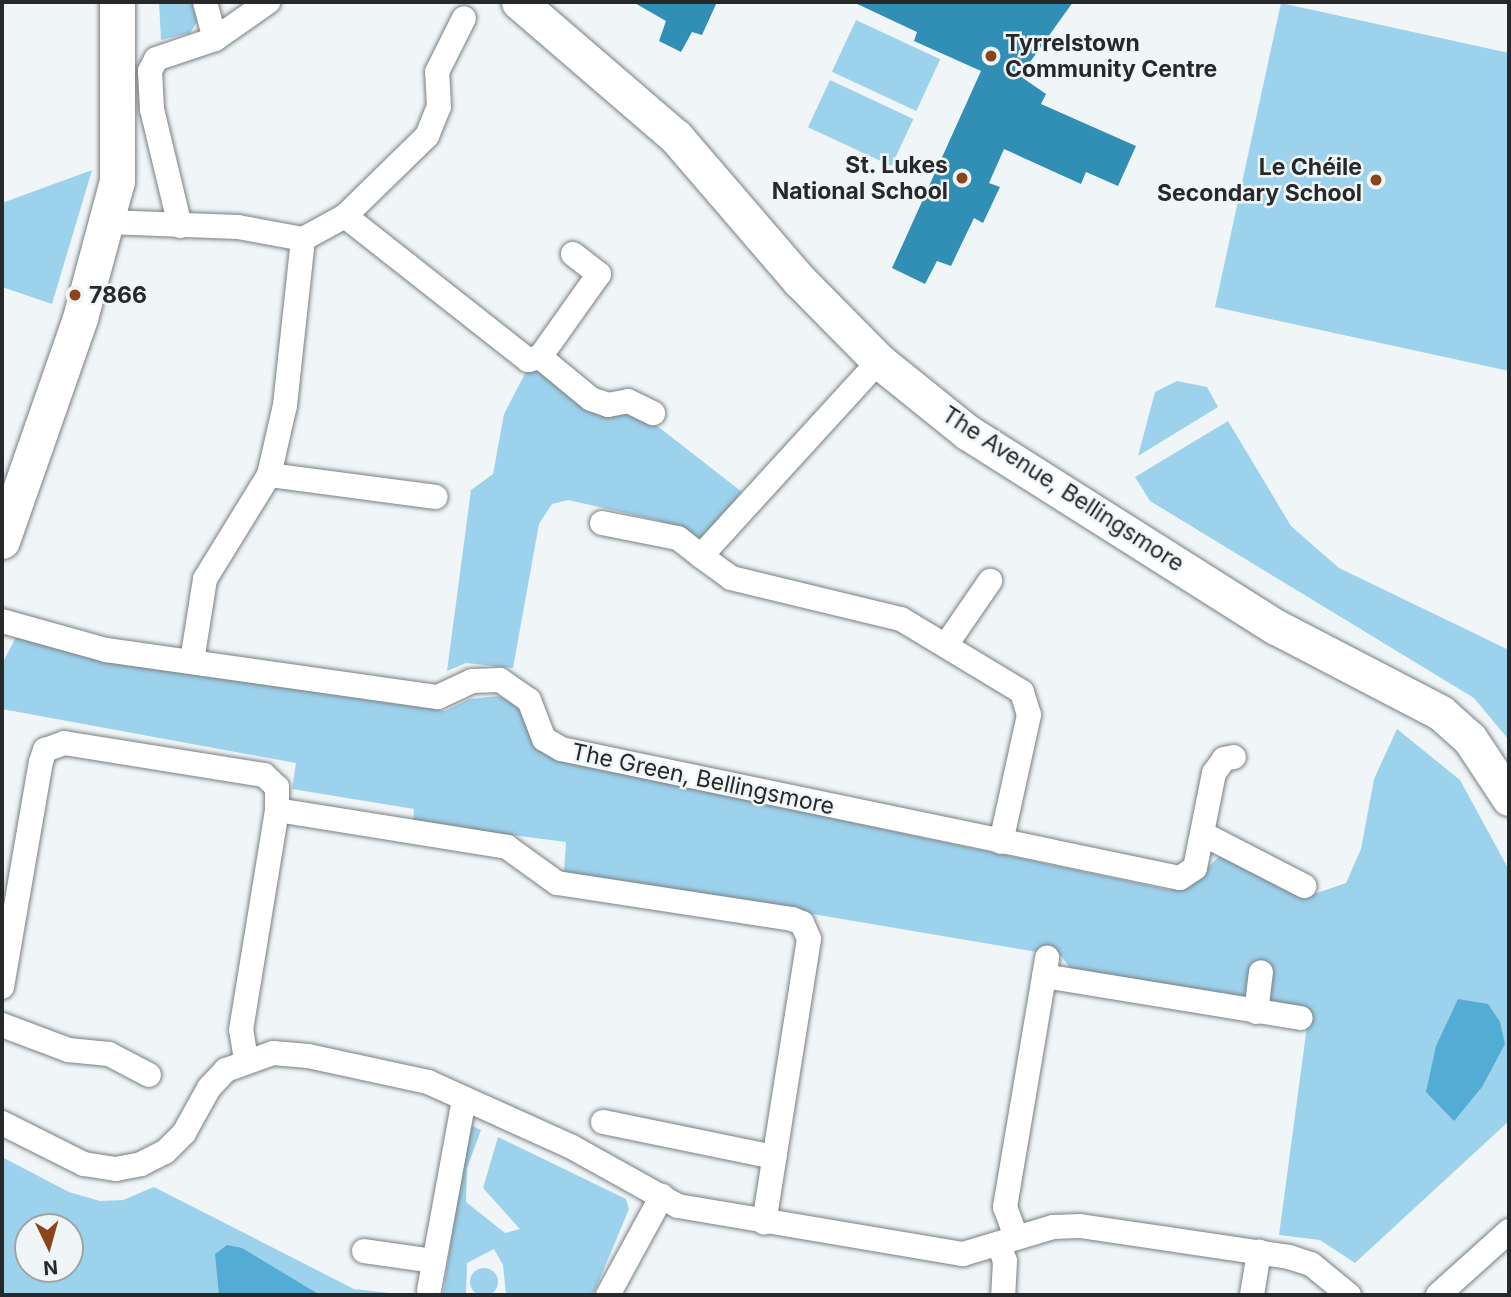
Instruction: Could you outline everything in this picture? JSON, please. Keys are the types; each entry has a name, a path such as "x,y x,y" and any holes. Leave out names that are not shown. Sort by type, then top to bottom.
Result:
{"street":[{"path":"205,2 215,39"},
{"path":"180,226 152,109 150,71 156,59 215,39 268,2"},
{"name":"The Avenue, Bellingsmore","path":"519,2 676,137 799,280 879,361 967,432 1276,627 1441,713 1470,739 1509,798"},
{"path":"2,541 80,318 107,222 120,155 115,4"},
{"path":"107,222 238,227 303,239 345,216 427,136 439,107 437,72 464,18"},
{"path":"345,216 528,360 540,357 599,274 573,254"},
{"path":"192,661 205,579 269,475 285,405 303,239"},
{"path":"540,357 592,399 608,405 628,401 653,413"},
{"path":"701,556 879,361"},
{"path":"269,475 436,496"},
{"path":"601,523 678,538 731,578 881,612 946,645 1022,692 1027,704 1001,842"},
{"path":"946,645 990,581"},
{"name":"The Green, Bellingsmore","path":"2,621 106,650 438,697 472,681 500,680 529,700 544,739 561,749 1180,878 1195,868 1214,773 1224,759 1234,757"},
{"path":"2,987 7,930 41,762 54,744 264,775 277,787 277,810 241,1030 246,1060"},
{"path":"277,810 507,847 558,883 802,923 809,939 764,1222"},
{"path":"1203,834 1304,886"},
{"path":"1003,1295 1007,1241 1005,1208 1045,967 1256,1012 1301,1018"},
{"path":"1256,1012 1261,972"},
{"path":"2,1025 68,1050 109,1054 149,1075"},
{"path":"2,1123 84,1164 116,1169 141,1164 165,1152 184,1133 209,1088 246,1060 273,1053 360,1065 428,1082 572,1147 678,1206 963,1254 1053,1227 1080,1226 1259,1252 1311,1265 1349,1295"},
{"path":"429,1290 464,1099"},
{"path":"603,1122 774,1157"},
{"path":"608,1295 662,1196"},
{"path":"1438,1295 1509,1231"},
{"path":"364,1251 433,1261"},
{"path":"1252,1295 1259,1252"}],"shaded area":[{"path":"159,2 192,2 197,22 190,33 161,40"},
{"path":"1281,3 1509,53 1509,371 1215,307"},
{"path":"856,20 940,59 916,111 832,72"},
{"path":"830,80 913,119 891,166 808,127"},
{"path":"92,170 52,304 2,287 2,203"},
{"path":"530,364 656,425 742,492 702,539 657,520 568,500 552,504 539,524 513,668 466,663 447,671 471,490 493,474 504,414"},
{"path":"1177,381 1207,387 1218,407 1138,456 1155,392"},
{"path":"1228,421 1291,526 1339,568 1509,650 1509,740 1474,698 1150,501 1135,477"},
{"path":"16,637 149,668 445,711 469,699 499,696 521,707 562,761 1170,890 1193,881 1221,855 1305,897 1346,883 1361,849 1374,779 1397,729 1460,780 1509,870 1509,1121 1355,1263 1320,1240 1279,1235 1309,1011 1073,972 1061,956 564,872 566,842 413,822 414,809 292,789 296,763 2,709 2,664"},
{"path":"1458,999 1488,1004 1500,1022 1505,1044 1482,1087 1454,1121 1426,1092 1436,1046"},
{"path":"468,1124 481,1130 467,1168 466,1202 505,1233 520,1229 483,1188 498,1137 626,1199 629,1209 593,1295 506,1295 503,1265 494,1249 467,1263 466,1295 443,1295"},
{"path":"2,1157 69,1192 100,1201 123,1200 154,1187 354,1289 407,1295 2,1295"},
{"path":"227,1245 242,1248 320,1295 219,1295 215,1254"},
{"path":"484,1268 494,1272 498,1282 494,1292 484,1296 474,1292 470,1282 474,1272"}],"building":[{"path":"633,2 717,2 702,35 692,32 681,52 659,41 666,21"},
{"name":"St. Lukes National School","path":"853,2 1073,2 1020,76 1046,94 1041,104 1136,146 1118,186 1086,172 1081,184 1004,149 989,183 1000,187 983,223 974,218 951,266 937,261 925,284 892,268 981,71 914,41 917,32"}],"place":[{"name":"Tyrrelstown Community Centre","path":"991,56"},
{"name":"St. Lukes National School","path":"962,178"},
{"name":"Le Chéile Secondary School","path":"1376,180"},
{"name":"7866","path":"75,295"}]}
